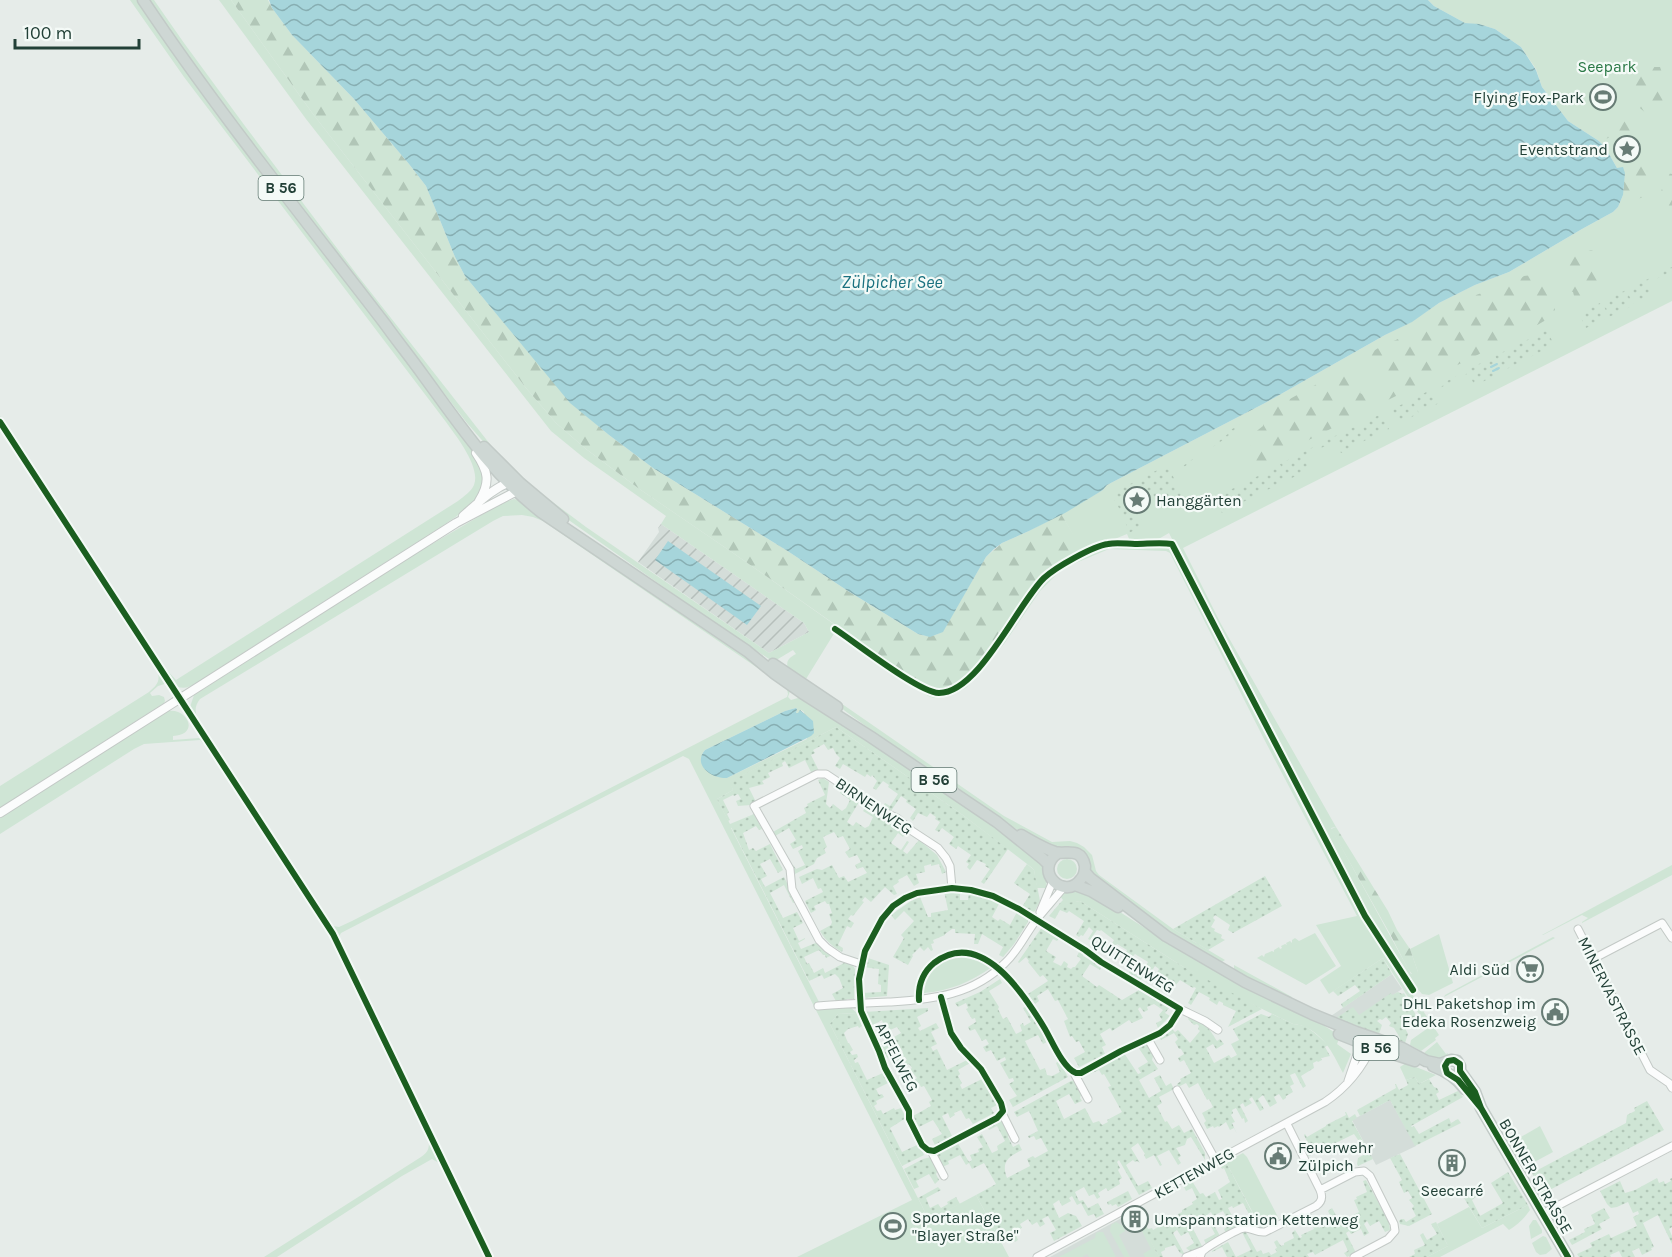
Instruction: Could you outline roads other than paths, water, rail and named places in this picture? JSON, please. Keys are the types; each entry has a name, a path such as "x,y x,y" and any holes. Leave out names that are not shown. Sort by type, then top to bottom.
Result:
{"main road":[{"name":"B 56","path":"143,0 225,114 422,373 456,422 488,461 559,524 747,651 800,681 839,709 872,737 997,822 1049,865"},
{"name":"B 56","path":"422,373 515,484"},
{"name":"B 56","path":"997,822 1058,853 1067,851 1076,854 1082,860 1085,872"},
{"path":"1053,881 1049,865 1058,853"},
{"path":"1070,886 1080,882 1085,872"},
{"name":"BONNER STRASSE","path":"1085,872 1092,881 1150,925"},
{"name":"B 56","path":"1053,881 1070,886"},
{"name":"BONNER STRASSE","path":"1070,886 1091,891 1226,972 1312,1014 1334,1031 1452,1070 1475,1092 1481,1108 1568,1257"}],"street":[{"name":"B 56","path":"456,422 484,465 486,488 479,501"},
{"path":"456,523 479,501 515,484"},
{"path":"0,813 515,484"},
{"name":"BIRNENWEG","path":"861,964 840,957 819,940 792,889 790,869 754,806 817,774 826,774 880,810 897,818 938,848 950,866 952,888"},
{"path":"818,1006 919,1000 941,997 975,986 999,969 1016,951 1036,920 1053,881"},
{"path":"1036,920 1070,886"},
{"name":"QUITTENWEG","path":"952,888 986,893 1019,909 1180,1010 1165,1029 1081,1072 1074,1073"},
{"name":"APFELWEG","path":"944,1176 931,1151 922,1145 909,1119 909,1111 885,1068 862,1016 859,987 861,964 868,944 878,925 893,906 917,893 952,888"},
{"path":"1593,959 1662,923 1672,938"},
{"name":"MINERVASTRASSE","path":"1578,929 1650,1070 1670,1083 1672,1088"},
{"path":"919,1000 919,984 926,971 937,961 950,955 966,953 989,961 1020,991 1067,1067 1074,1073 1088,1099"},
{"path":"941,997 951,1033 981,1069 1001,1103 1002,1113 1015,1138"},
{"path":"1180,1010 1205,1021 1218,1030"},
{"path":"1148,1039 1160,1060"},
{"name":"KETTENWEG","path":"1037,1257 1287,1124 1334,1096 1347,1083 1368,1041"},
{"path":"1177,1090 1216,1161"},
{"path":"931,1151 997,1118 1002,1113"},
{"path":"1200,1257 1202,1252 1238,1230 1246,1228 1264,1232 1316,1206 1321,1199 1320,1190 1287,1124"},
{"path":"1542,1214 1672,1146"},
{"path":"1320,1190 1355,1172 1364,1171 1370,1176 1394,1224 1395,1231 1388,1239 1354,1257"},
{"path":"1186,1257 1207,1249"}],"water":[{"name":"Zülpicher See","path":"269,0 1428,0 1434,6 1465,23 1495,29 1521,47 1536,70 1542,87 1568,121 1599,141 1617,168 1623,167 1625,173 1623,195 1613,212 1509,272 1475,285 1439,303 1412,322 1265,403 1107,485 1103,490 1065,513 1002,543 986,557 943,632 930,637 918,634 653,468 570,403 465,276 426,186 354,99 292,35 272,8"},
{"path":"668,541 761,606 747,625 655,560"},
{"path":"796,708 796,713 800,710 813,721 814,733 811,736 727,778 710,774 702,766 701,761 705,750 785,711"}],"waterway":[{"path":"1491,367 1497,364"},
{"path":"1493,371 1499,368"}],"place":[{"name":"Flying Fox-Park","path":"1603,97"},
{"name":"Eventstrand","path":"1627,149"},
{"name":"Hanggärten","path":"1137,500"},
{"name":"Aldi Süd","path":"1530,969"},
{"name":"DHL Paketshop im Edeka Rosenzweig","path":"1555,1012"},
{"name":"Feuerwehr Zülpich","path":"1278,1156"},
{"name":"Seecarré","path":"1452,1163"},
{"name":"Umspannstation Kettenweg","path":"1135,1219"},
{"name":"Sportanlage \"Blayer Straße\"","path":"893,1226"}],"park label":[{"name":"Seepark","path":"1607,66"}]}
